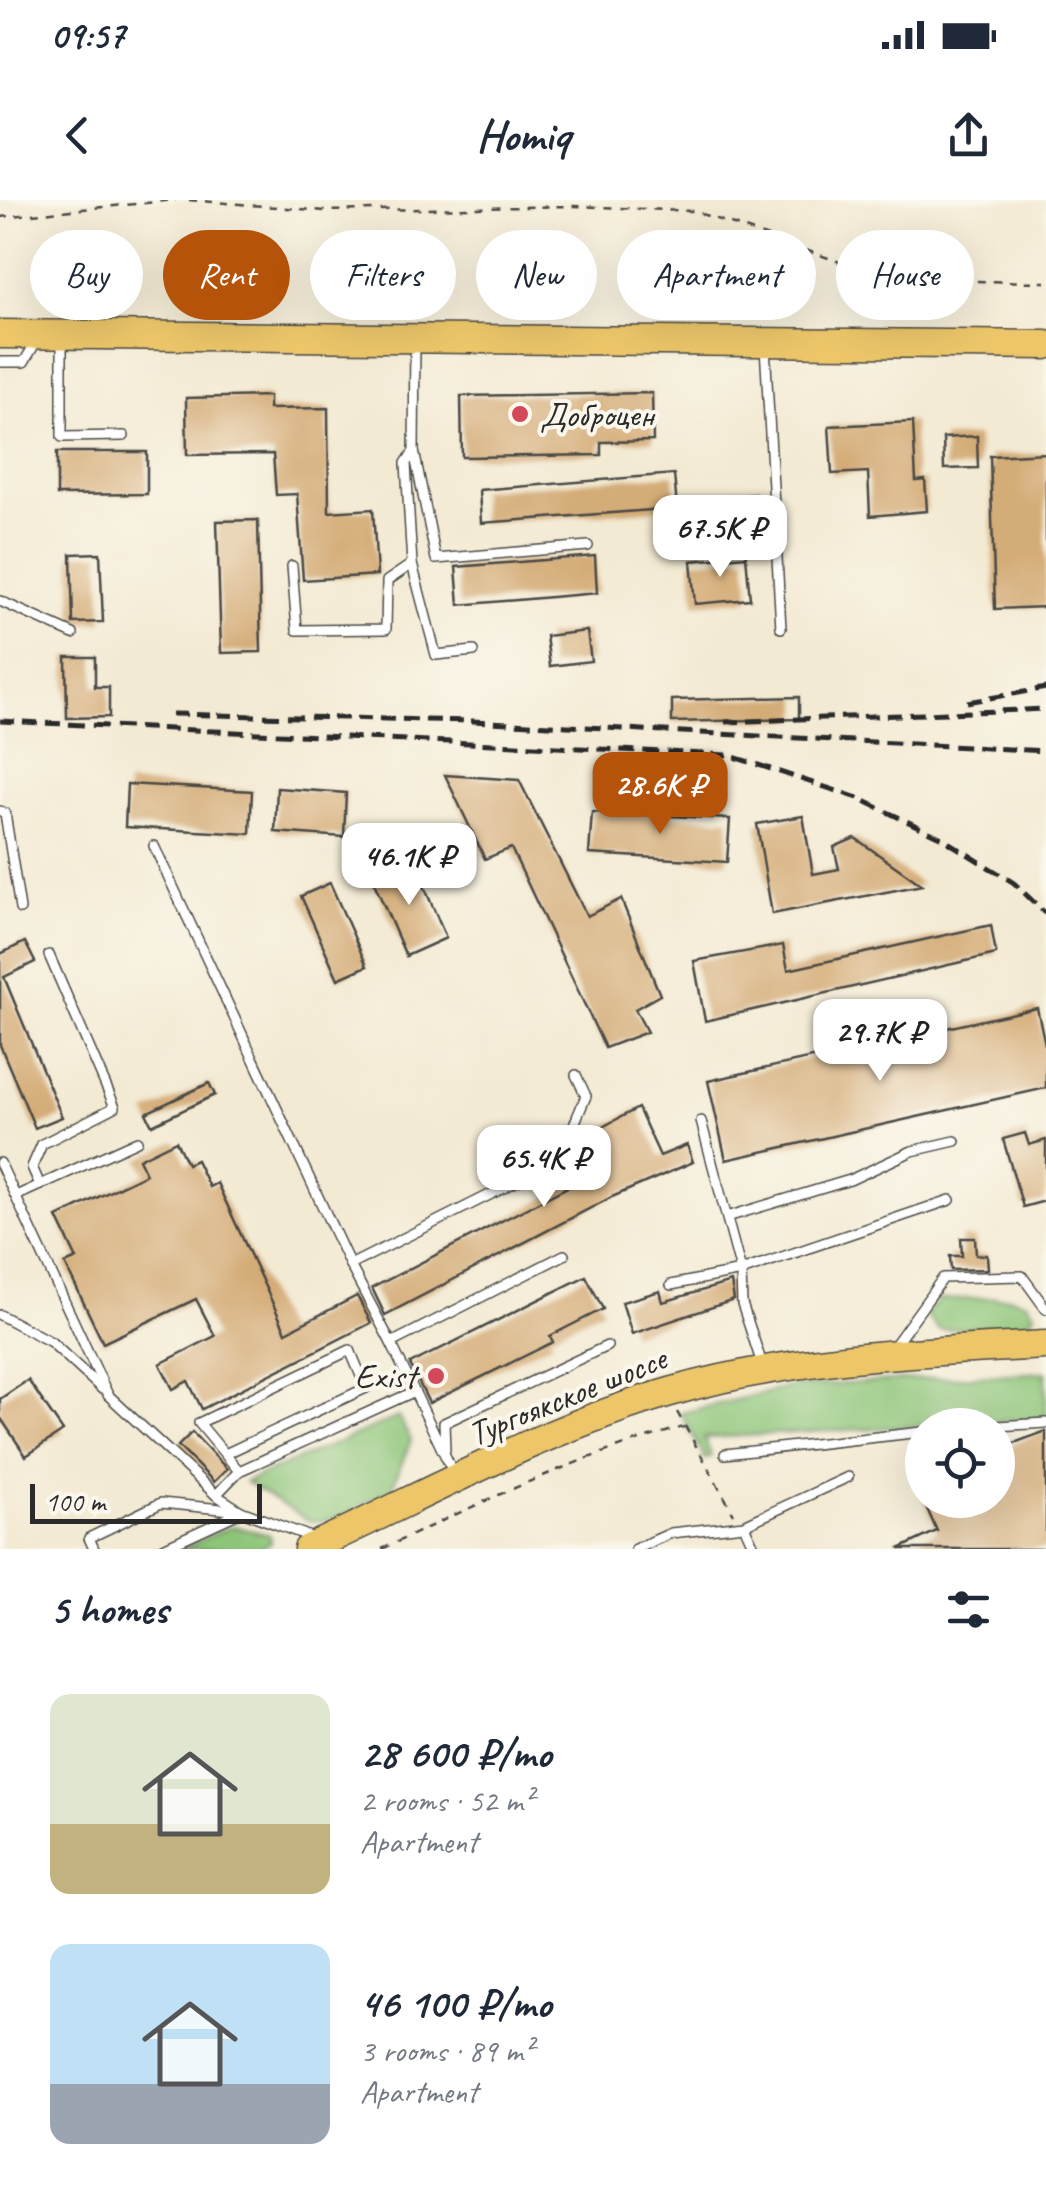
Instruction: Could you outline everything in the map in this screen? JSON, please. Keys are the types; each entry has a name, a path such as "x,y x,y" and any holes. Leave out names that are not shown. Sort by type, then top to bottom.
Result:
{"main road":[{"path":"0,334 1046,345"},
{"name":"Тургоякское шоссе","path":"316,1546 452,1469 670,1392 764,1369 888,1354 1046,1346"}],"lane":[{"path":"0,362 24,362 52,333"},
{"path":"52,333 62,437 124,436"},
{"path":"415,338 414,451 436,559 588,546"},
{"path":"765,343 781,628"},
{"path":"414,451 406,462 412,564 436,655 474,651"},
{"path":"292,566 296,630 386,629 387,581 412,564"},
{"path":"0,601 72,634"},
{"path":"0,811 5,813 20,909"},
{"path":"154,846 350,1265 452,1469"},
{"path":"40,1185 32,1167 42,1144 115,1107 48,956"},
{"path":"350,1265 559,1160 586,1096 576,1075"},
{"path":"701,1121 741,1271 742,1304 764,1369"},
{"path":"16,1196 137,1141"},
{"path":"726,1217 850,1180 912,1152 955,1141"},
{"path":"0,1162 108,1394"},
{"path":"672,1285 741,1271 950,1200"},
{"path":"391,1343 564,1255"},
{"path":"888,1354 943,1278 1022,1276 1046,1309"},
{"path":"0,1315 51,1342 216,1495 242,1512 316,1546"},
{"path":"452,1469 444,1424 607,1346"},
{"path":"225,1454 366,1388 350,1350 198,1423 225,1454 240,1471"},
{"path":"216,1495 240,1471 413,1392"},
{"path":"1015,1425 1046,1422"},
{"path":"725,1454 905,1434"},
{"path":"636,1549 672,1533 744,1524 848,1477"},
{"path":"94,1549 89,1538 161,1503 242,1512"},
{"path":"161,1549 242,1512"},
{"path":"744,1524 756,1549"}],"path":[{"path":"0,217 176,200"},
{"path":"189,200 325,211 574,206 693,211 892,280 1046,282"},
{"path":"676,1411 726,1506"},
{"path":"382,1549 530,1478 604,1448 684,1427"}],"green space":[{"path":"1010,1297 1027,1302 1035,1313 1028,1324 939,1330 926,1316 938,1300"},
{"path":"1046,1372 1046,1419 1015,1421 1015,1408 905,1408 905,1427 704,1438 711,1456 705,1459 681,1413 789,1387"},
{"path":"398,1417 411,1440 392,1488 335,1520 309,1521 245,1482"},
{"path":"232,1526 270,1535 271,1543 259,1549 181,1549"}],"building":[{"path":"652,393 653,441 601,442 601,455 462,457 461,396"},
{"path":"269,396 269,409 328,408 329,512 373,509 377,575 303,580 297,494 276,495 273,454 187,455 186,398"},
{"path":"913,422 916,481 925,480 927,511 870,516 868,472 832,474 829,426"},
{"path":"977,436 978,468 944,469 943,438"},
{"path":"57,452 147,452 147,494 57,495"},
{"path":"1046,453 1046,607 995,609 990,456"},
{"path":"674,474 677,508 481,523 479,490"},
{"path":"755,494 758,526 702,530 700,499"},
{"path":"258,520 261,652 221,653 217,521"},
{"path":"100,553 103,622 73,623 71,554"},
{"path":"595,556 597,593 459,605 456,567"},
{"path":"746,556 750,599 695,604 691,561"},
{"path":"587,631 591,661 550,666 546,636"},
{"path":"66,657 95,657 95,687 109,687 109,717 67,718"},
{"path":"799,697 799,719 672,722 672,700"},
{"path":"445,775 519,780 587,916 621,899 660,995 635,1009 647,1032 605,1048 511,848 485,859"},
{"path":"127,784 252,791 250,834 125,827"},
{"path":"277,788 346,793 344,837 275,832"},
{"path":"592,812 730,819 727,862 589,854"},
{"path":"803,816 813,874 839,869 834,847 855,838 922,885 772,914 757,824"},
{"path":"413,860 446,938 406,956 372,878"},
{"path":"330,883 367,966 338,979 301,896"},
{"path":"991,925 996,954 705,1021 694,961 783,945 788,970"},
{"path":"25,942 35,962 4,977 62,1117 35,1128 0,1045 0,954"},
{"path":"1037,1008 1046,1049 1046,1088 726,1160 708,1081"},
{"path":"209,1083 215,1095 152,1125 146,1113"},
{"path":"638,1108 660,1156 687,1145 693,1162 612,1197 385,1315 372,1288 606,1167 591,1133"},
{"path":"1025,1133 1029,1145 1046,1140 1046,1193 1045,1201 1023,1207 1003,1139"},
{"path":"176,1141 187,1164 196,1160 209,1187 217,1183 286,1332 357,1296 371,1323 202,1409 188,1381 173,1389 160,1364 215,1336 196,1299 103,1343 65,1264 77,1259 57,1217 146,1174 139,1159"},
{"path":"961,1238 975,1238 976,1255 987,1255 988,1269 951,1270 950,1256 962,1256"},
{"path":"586,1276 603,1309 550,1336 553,1342 429,1403 410,1364"},
{"path":"731,1282 734,1300 632,1334 622,1302 660,1291 663,1302"},
{"path":"28,1380 63,1431 26,1456 0,1417 0,1399"},
{"path":"1046,1431 1046,1549 899,1549 937,1531 931,1518 1015,1518 1015,1443"},
{"path":"192,1432 227,1469 214,1482 178,1446"}],"railway":[{"path":"967,702 1046,688"},
{"path":"725,722 1046,709"},
{"path":"172,714 472,721 1046,751"},
{"path":"0,721 728,755 858,798 940,837 1014,883 1046,914"}],"place":[{"name":"Доброцен","path":"520,414"},
{"name":"Exist","path":"436,1376"}]}
